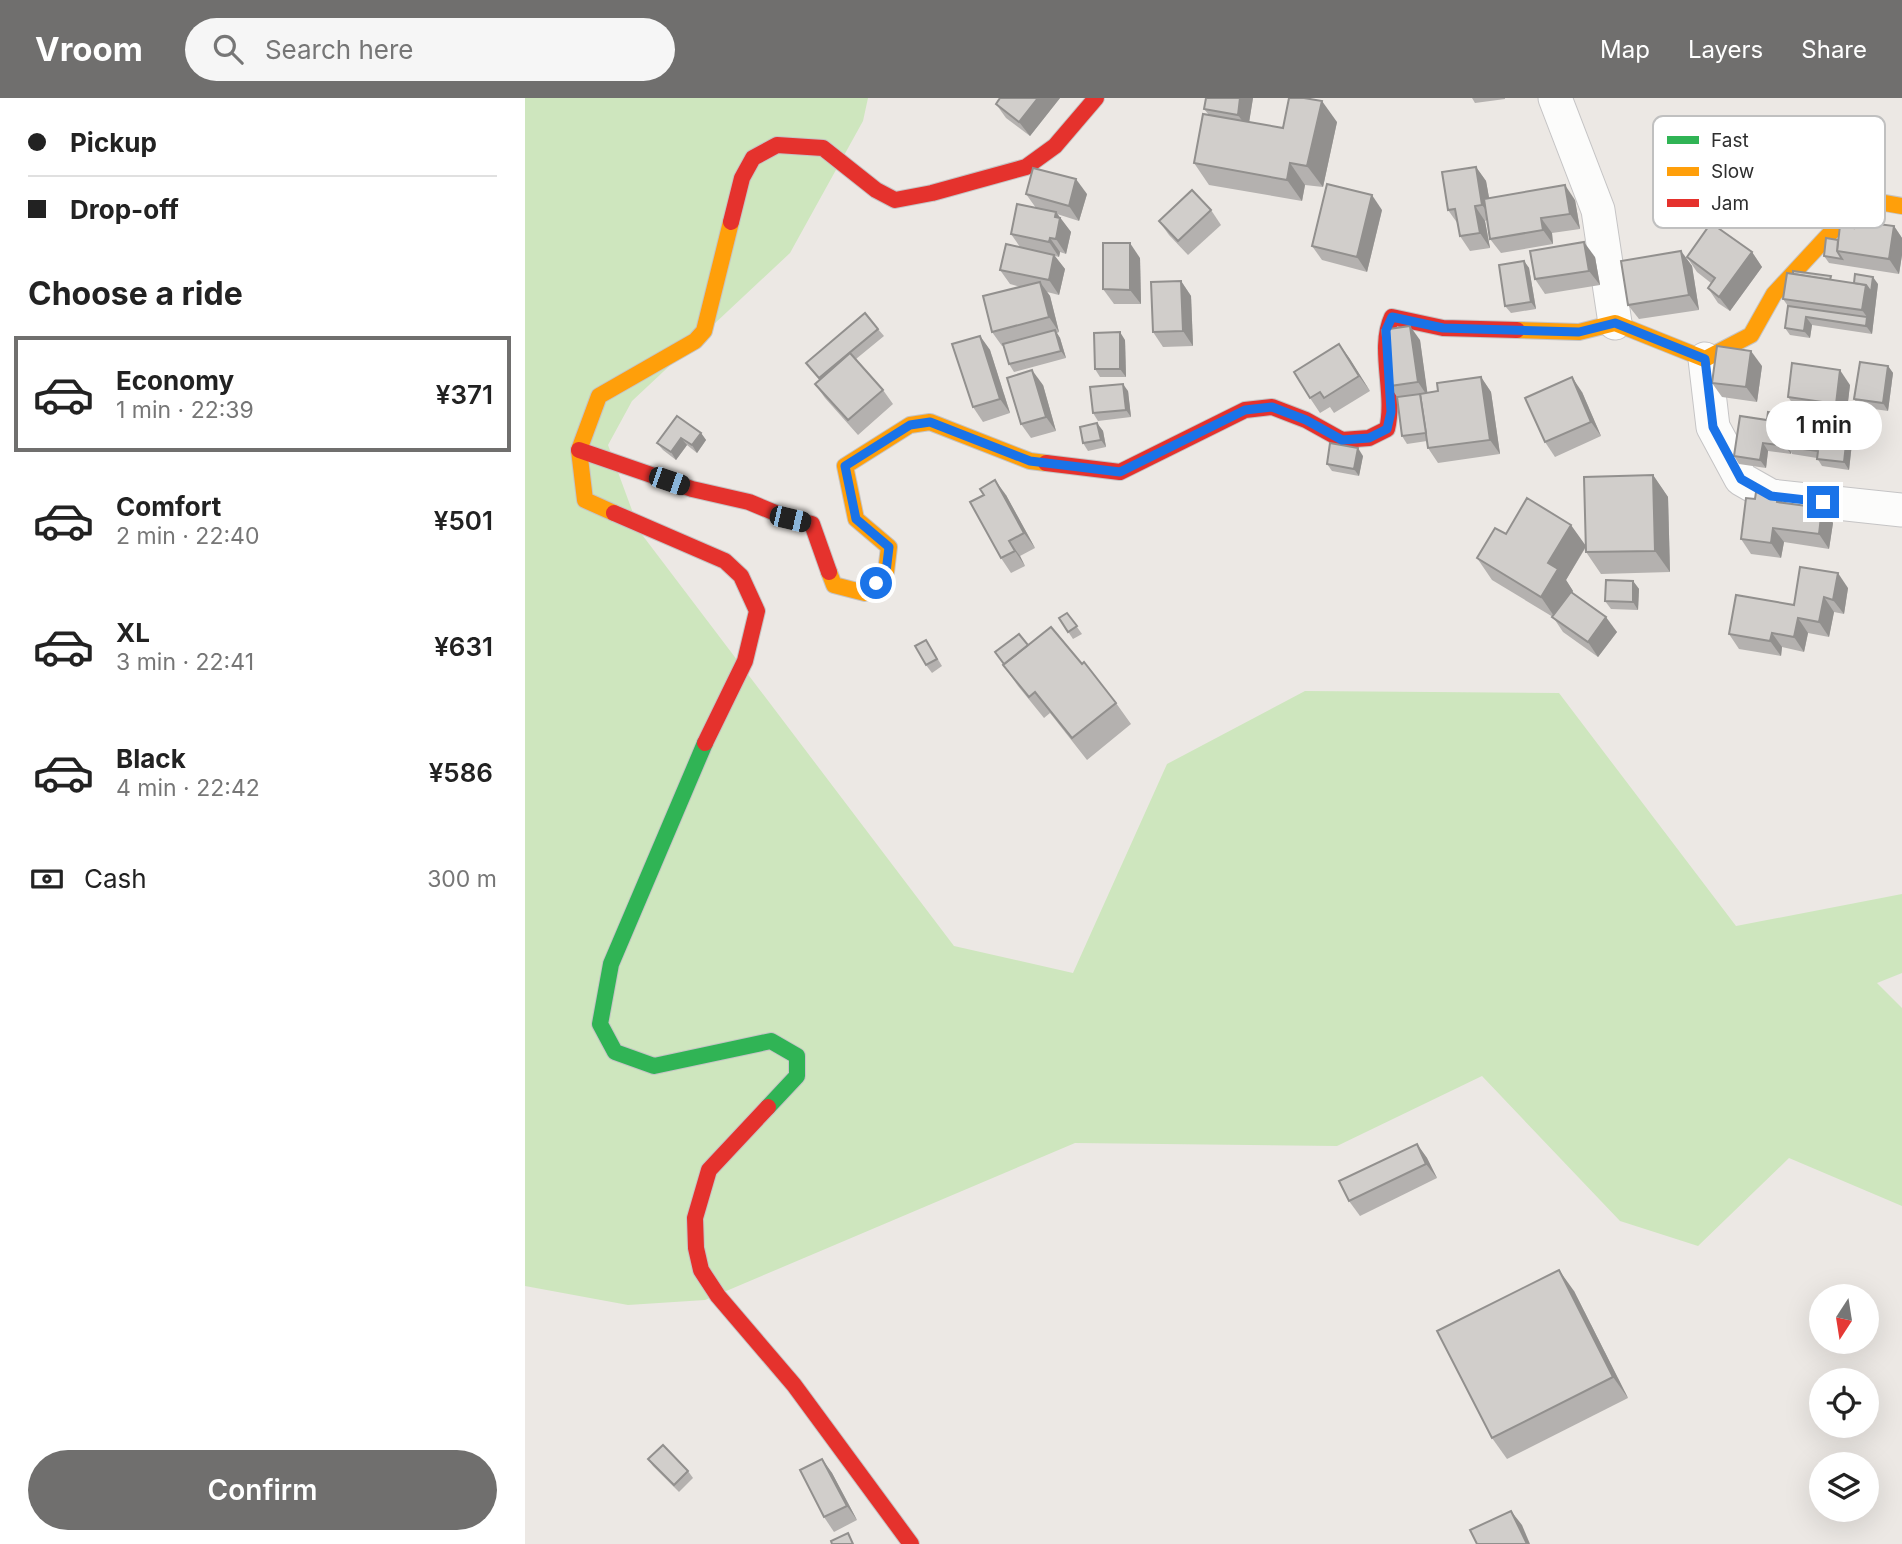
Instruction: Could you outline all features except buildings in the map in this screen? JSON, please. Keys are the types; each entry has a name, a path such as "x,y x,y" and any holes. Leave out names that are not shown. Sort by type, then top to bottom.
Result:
{"street":[{"path":"911,1544 794,1385 718,1296 701,1270 696,1248 695,1218 709,1170 797,1076 797,1056 771,1041 654,1066 615,1052 600,1024 611,964 707,739 745,661 757,611 741,576 725,561 585,500 579,450 600,396 695,341 704,331 742,177 753,158 777,145 823,148 876,191 895,200 932,193 1026,167 1055,146 1095,98"},
{"path":"1555,98 1598,210 1615,323"},
{"path":"579,450 692,489 749,502 790,519 811,524 834,586 865,593 886,572 889,547 856,519 845,466 910,425 930,422 1030,461 1120,472 1245,410 1272,407 1306,420 1342,440 1369,438 1387,429 1391,412 1386,330 1392,317 1443,328 1579,332 1615,323 1705,359 1751,335 1774,294 1835,228"},
{"path":"1705,359 1713,427 1741,479 1771,496 1902,510"}],"green space":[{"path":"525,98 868,98 863,121 790,253 632,401 608,445 640,532 954,946 1073,973 1167,764 1305,691 1559,693 1736,926 1902,894 1902,973 1877,983 1902,1008 1902,1206 1789,1158 1698,1246 1620,1221 1482,1076 1337,1146 1075,1143 705,1300 628,1305 525,1286"}],"traffic: fast":[{"path":"705,743 611,964 600,1024 615,1052 654,1066 771,1041 797,1056 797,1076 768,1107"}],"traffic: slow":[{"path":"1885,203 1902,206"},
{"path":"614,513 585,500 579,450 599,396 695,341 704,331 731,222"},
{"path":"1517,330 1579,332 1615,323 1705,359 1751,335 1774,294 1835,228"},
{"path":"829,572 834,585 865,593 886,572 889,547 856,519 845,466 910,425 930,422 1030,461 1046,463"}],"traffic: jam":[{"path":"731,222 742,178 753,158 777,145 823,148 876,190 895,200 932,193 1026,167 1055,146 1096,98"},
{"path":"1046,463 1120,472 1245,410 1272,407 1306,420 1342,440 1369,438 1387,429 1389,401 1386,343 1392,317 1443,328 1517,330"},
{"path":"579,450 692,489 749,502 790,519 812,524 829,572"},
{"path":"614,513 725,561 741,576 757,611 745,661 705,743"},
{"path":"768,1107 709,1170 695,1218 696,1248 701,1270 718,1296 794,1385 911,1544"}],"route":[{"path":"876,583 886,572 889,547 856,519 845,466 910,425 930,422 1030,461 1120,472 1245,410 1272,407 1306,420 1342,440 1369,438 1387,429 1391,412 1386,330 1392,317 1443,328 1579,332 1615,323 1705,359 1713,427 1741,479 1771,496 1823,502"}]}
